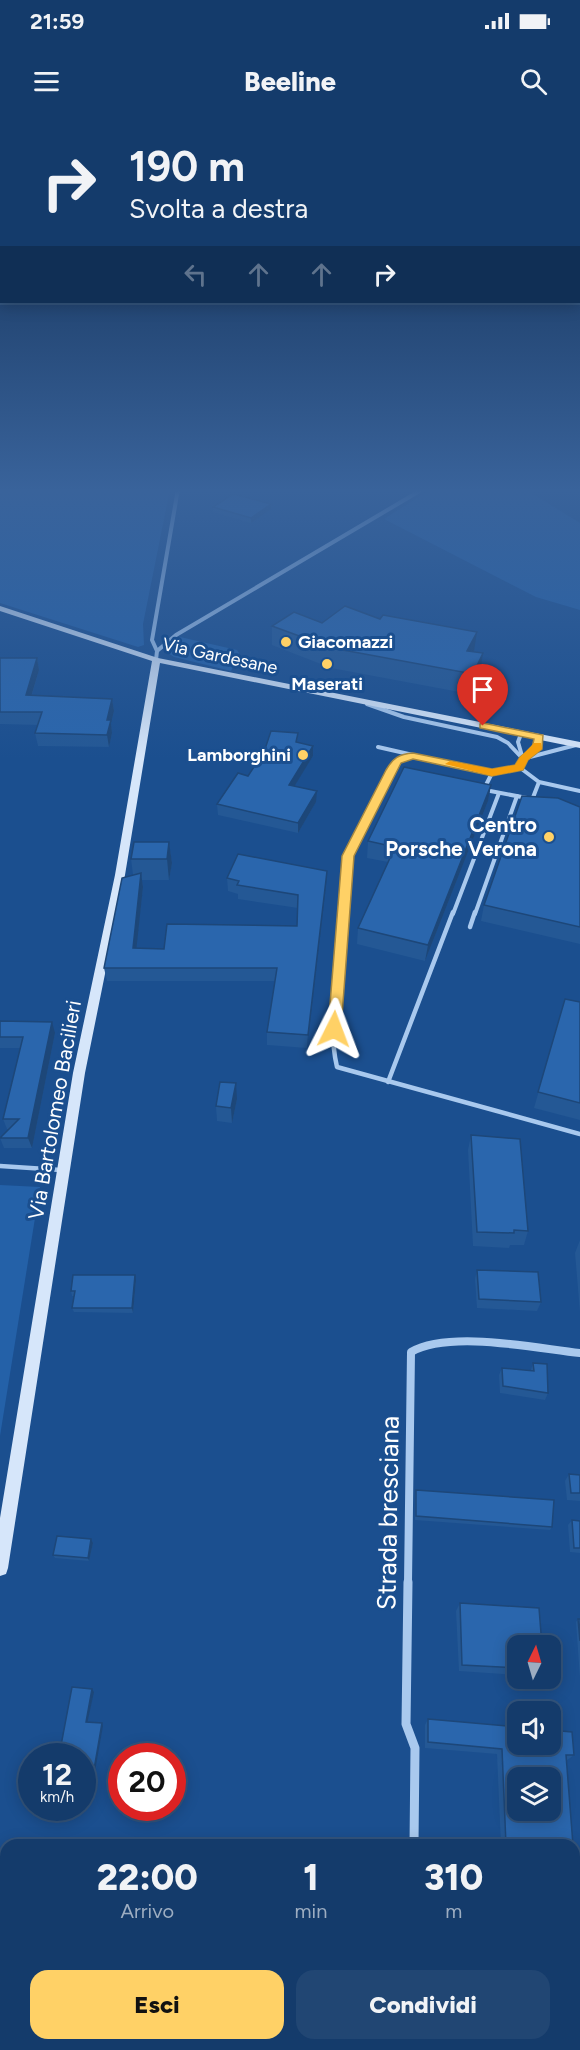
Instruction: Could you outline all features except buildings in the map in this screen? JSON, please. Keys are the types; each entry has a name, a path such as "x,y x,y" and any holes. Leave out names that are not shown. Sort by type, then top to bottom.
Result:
{"street":[{"path":"162,579 152,640 157,655 176,635 271,579"},
{"name":"Via Gardesane","path":"0,608 157,655 356,700 579,745"},
{"name":"Via Bartolomeo Bacilieri","path":"0,1568 80,1073 120,875 157,655"},
{"name":"Strada bresciana","path":"414,1839 415,1748 406,1724 411,1352 425,1344 448,1340 580,1353"}],"lane":[{"path":"356,700 404,717 497,737 508,743 523,759"},
{"path":"522,734 518,742 523,759"},
{"path":"519,767 523,759 537,749 539,737"},
{"path":"523,759 579,745"},
{"path":"378,747 492,772 519,767 539,782 580,790"},
{"path":"413,756 397,761 391,770 348,856 333,1051 337,1067 580,1134"},
{"path":"391,770 403,773"},
{"path":"484,790 492,772"},
{"path":"532,800 539,782"},
{"path":"473,787 542,801"},
{"path":"388,1082 500,793"},
{"path":"470,927 517,796"},
{"path":"0,1166 64,1170"}],"shaded area":[{"path":"0,579 152,579 143,624 144,645 138,647 0,603"},
{"path":"501,579 580,579 580,610 536,597"},
{"path":"180,637 237,650 239,653 231,671 174,657 168,653 170,646"},
{"path":"0,1185 40,1187 0,1436"}],"slow traffic":[{"path":"450,764 492,772 519,767 523,759 538,746"}],"place":[{"name":"Giacomazzi","path":"286,642"},
{"name":"Maserati","path":"327,664"},
{"name":"Lamborghini","path":"303,755"},
{"name":"Centro Porsche Verona","path":"549,837"}],"route":[{"path":"334,1029 348,856 391,770 397,761 404,757 413,756 492,772 519,767 523,759 537,749 539,737 483,726"}]}
